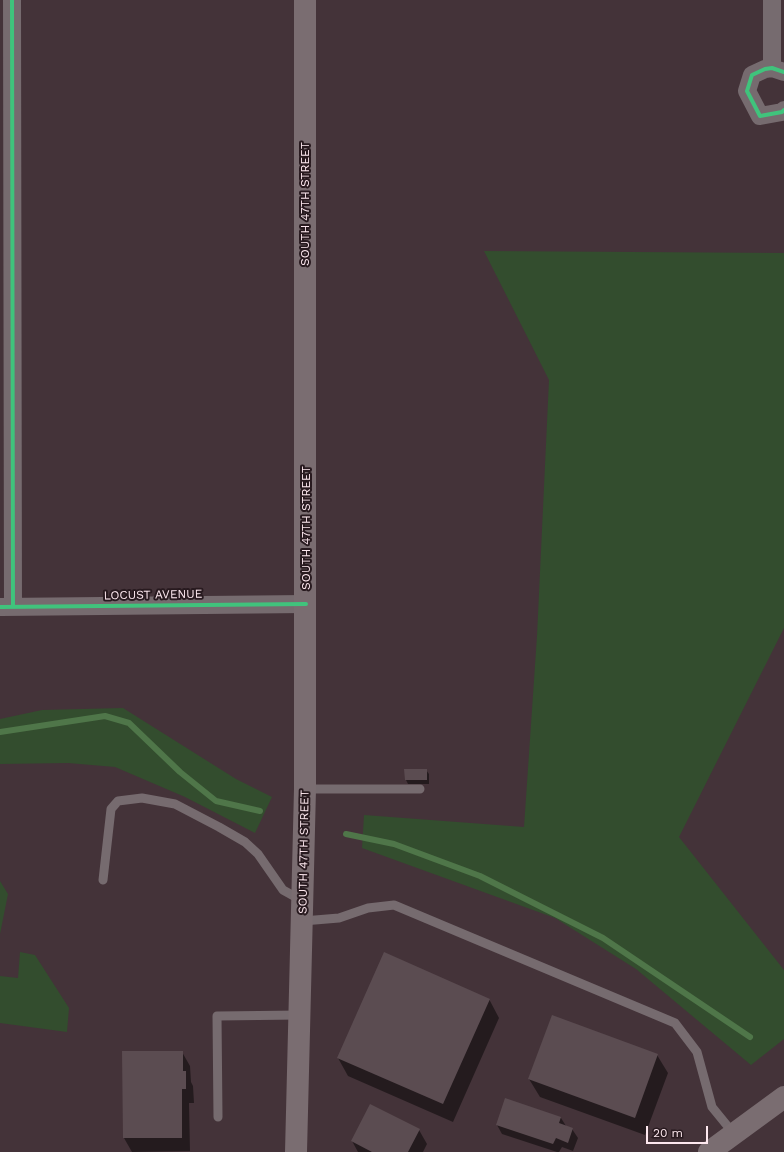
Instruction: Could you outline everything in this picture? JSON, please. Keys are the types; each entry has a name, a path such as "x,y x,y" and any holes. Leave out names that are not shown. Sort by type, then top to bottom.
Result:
{"main road":[{"name":"SOUTH 47TH STREET","path":"296,1152 305,789 305,0"},
{"path":"709,1152 784,1097"}],"street":[{"path":"6,607 12,0"},
{"path":"772,0 778,70 765,69 752,76 747,91 760,116 782,112 784,110"},
{"name":"LOCUST AVENUE","path":"6,607 306,604"}],"lane":[{"path":"305,789 420,789"},
{"path":"103,880 111,809 118,801 142,798 175,804 245,842 258,854 283,890 303,911 339,918 368,908 394,905 675,1023 697,1052 712,1107 734,1134"},
{"path":"218,1117 217,1016 300,1016"}],"green space":[{"path":"484,251 784,253 784,628 679,837 784,970 784,1039 751,1065 636,969 555,918 362,848 364,815 524,827 537,636 549,380"},
{"path":"123,708 236,779 272,797 255,833 185,797 115,767 68,763 0,764 0,719 42,710"},
{"path":"0,881 8,894 0,934"},
{"path":"20,952 35,955 69,1008 67,1032 0,1023 0,976 18,978"}],"building":[{"path":"404,769 427,769 427,780 405,780"},
{"path":"384,952 490,999 443,1104 337,1058"},
{"path":"552,1015 658,1054 635,1118 528,1079"},
{"path":"122,1051 183,1051 183,1071 186,1071 186,1089 182,1089 182,1138 123,1138"},
{"path":"505,1098 561,1117 559,1123 573,1128 568,1143 556,1138 553,1144 496,1125"},
{"path":"370,1104 420,1129 408,1152 372,1152 351,1141"}],"waterway":[{"path":"0,732 105,716 129,723 180,772 216,801 260,811"},
{"path":"346,834 394,844 480,876 603,938 750,1037"}],"cycle path":[{"path":"12,0 13,607"},
{"path":"784,72 772,68 765,69 752,75 747,91 760,116 782,112 784,110"},
{"path":"0,607 306,604"}]}
